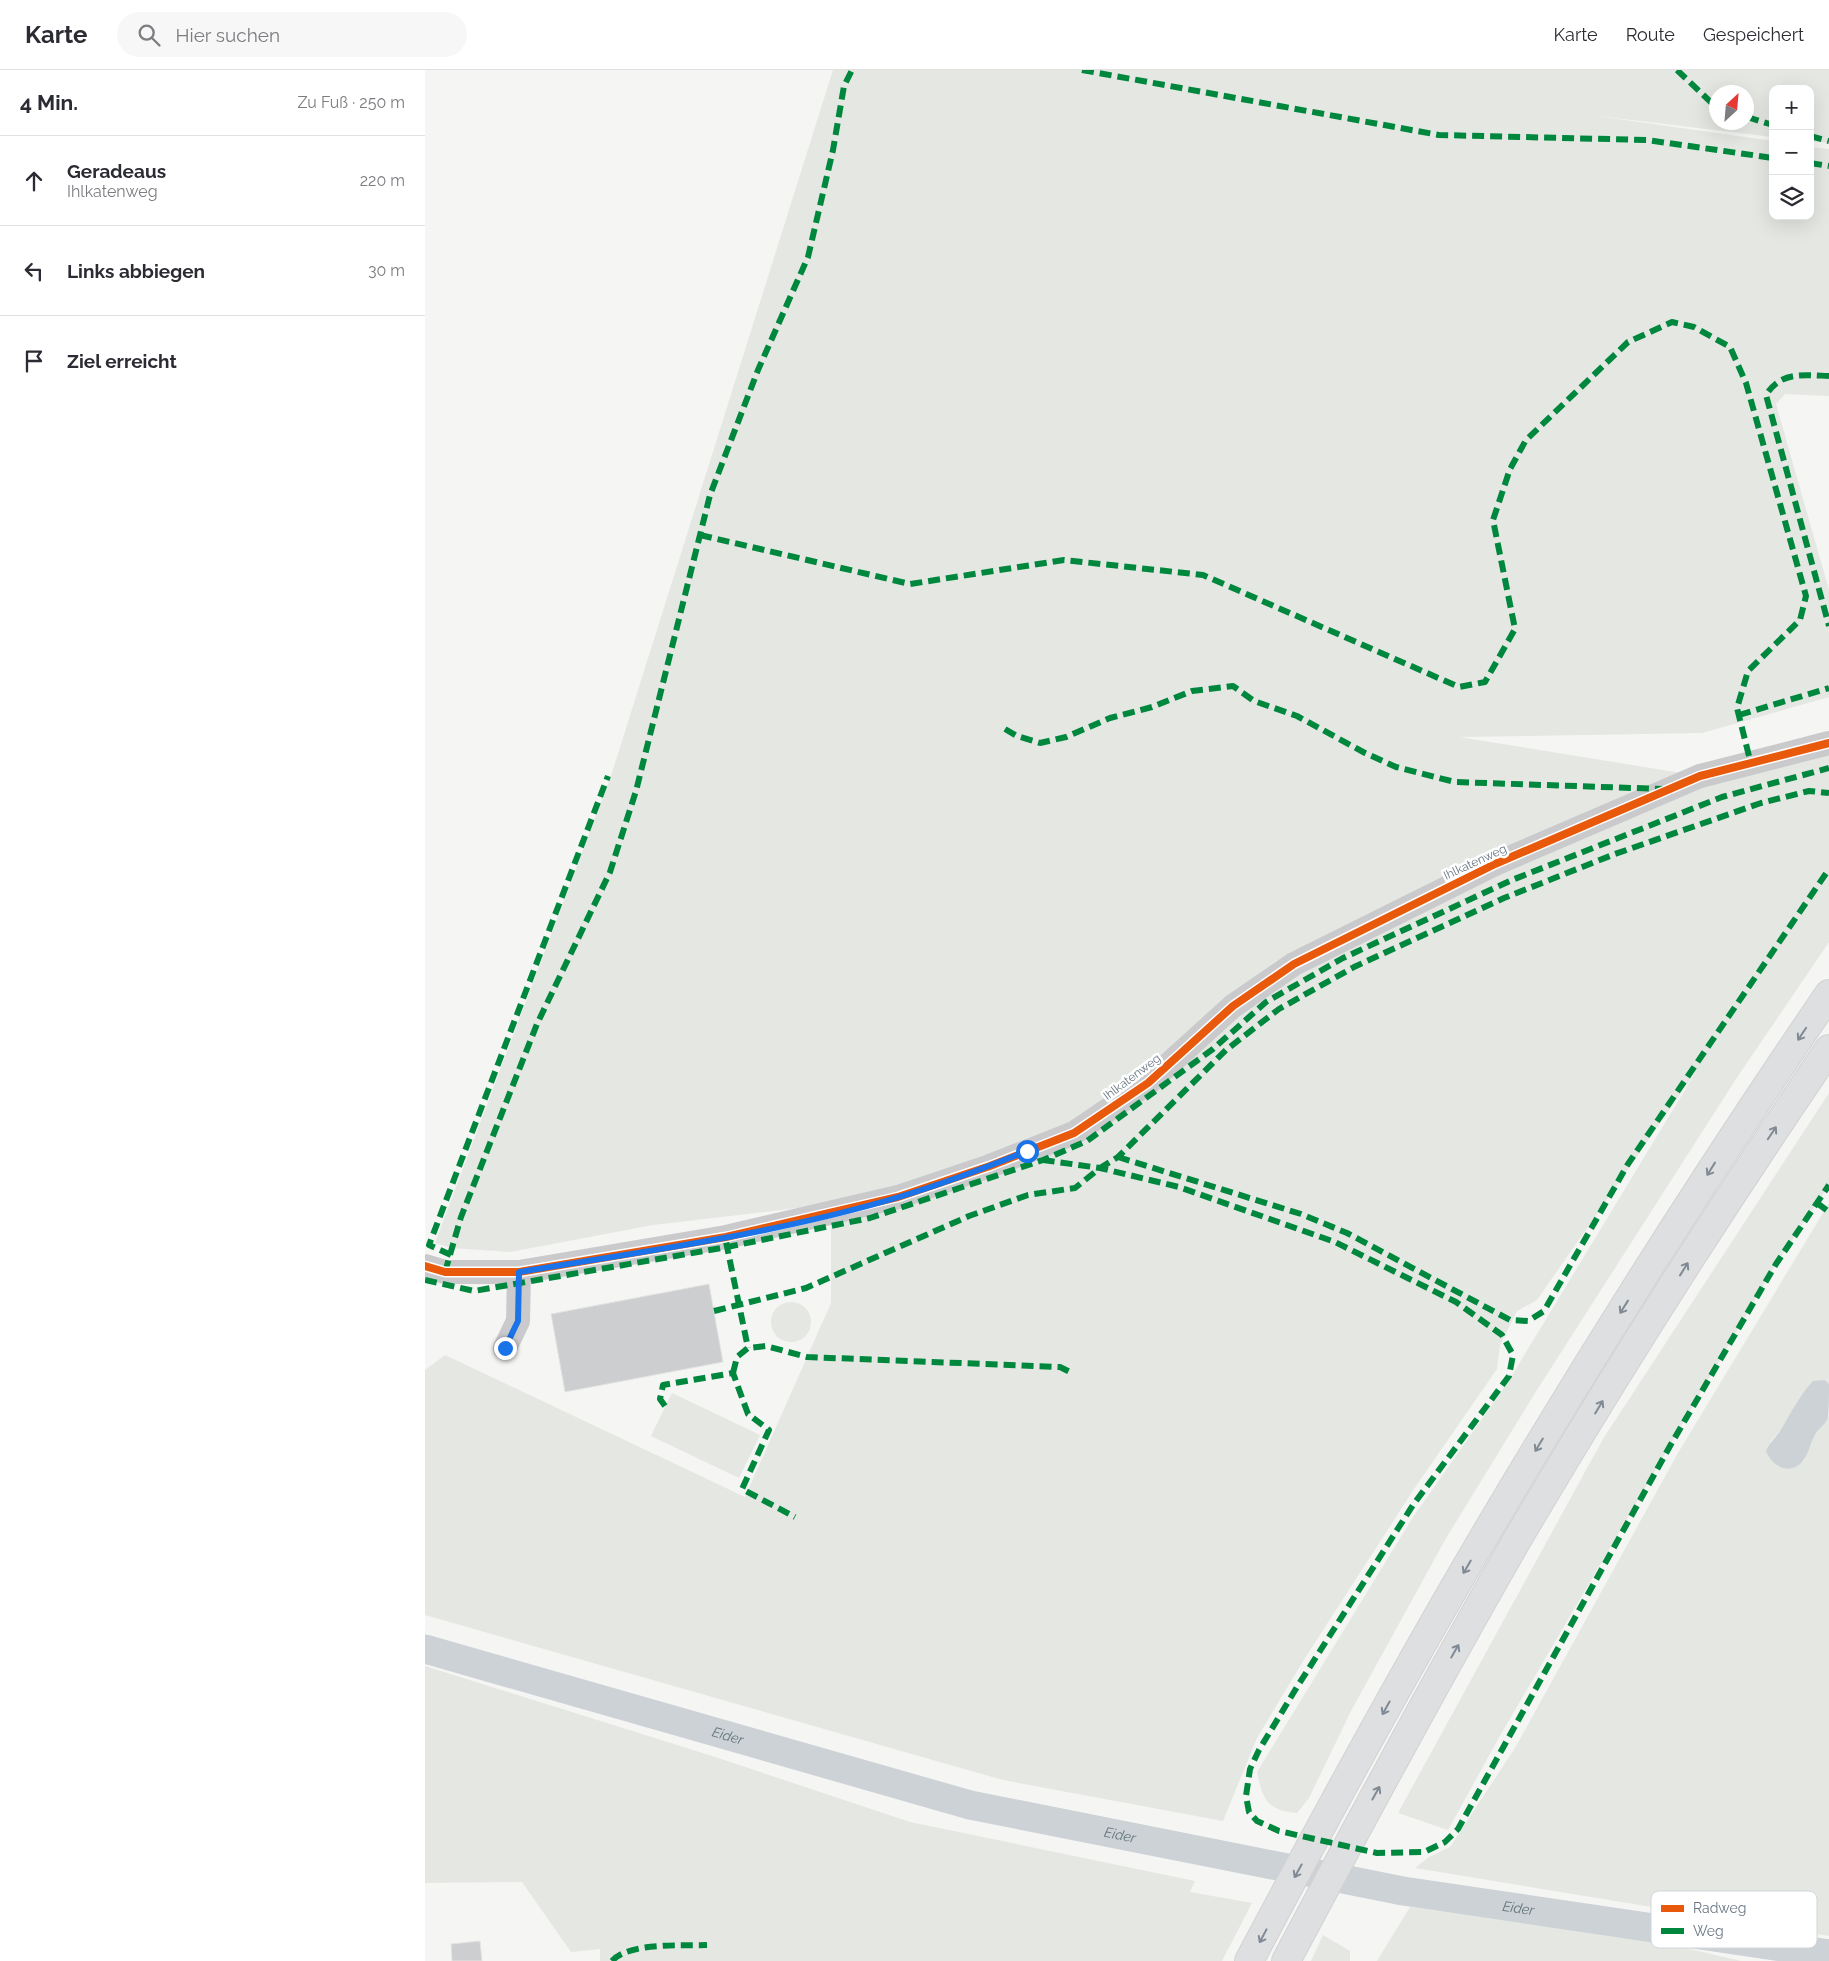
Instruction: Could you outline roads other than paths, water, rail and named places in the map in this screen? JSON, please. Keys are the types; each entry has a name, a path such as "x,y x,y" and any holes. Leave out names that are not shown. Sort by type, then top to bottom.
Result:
{"highway":[{"path":"1249,1961 1374,1729 1491,1525 1589,1362 1734,1133 1829,994"},
{"path":"1285,1961 1519,1539 1686,1267 1829,1049"}],"street":[{"name":"Ihlkatenweg","path":"425,1266 445,1272 519,1272 726,1237 819,1217 898,1197 990,1166 1074,1132 1148,1083 1233,1006 1294,964 1495,864 1700,776 1829,743"},
{"path":"505,1348 518,1321 519,1272"}],"waterway":[{"name":"Eider","path":"425,1649 970,1805 1403,1891 1651,1928"},
{"name":"Eider","path":"1788,1948 1829,1954"}]}
